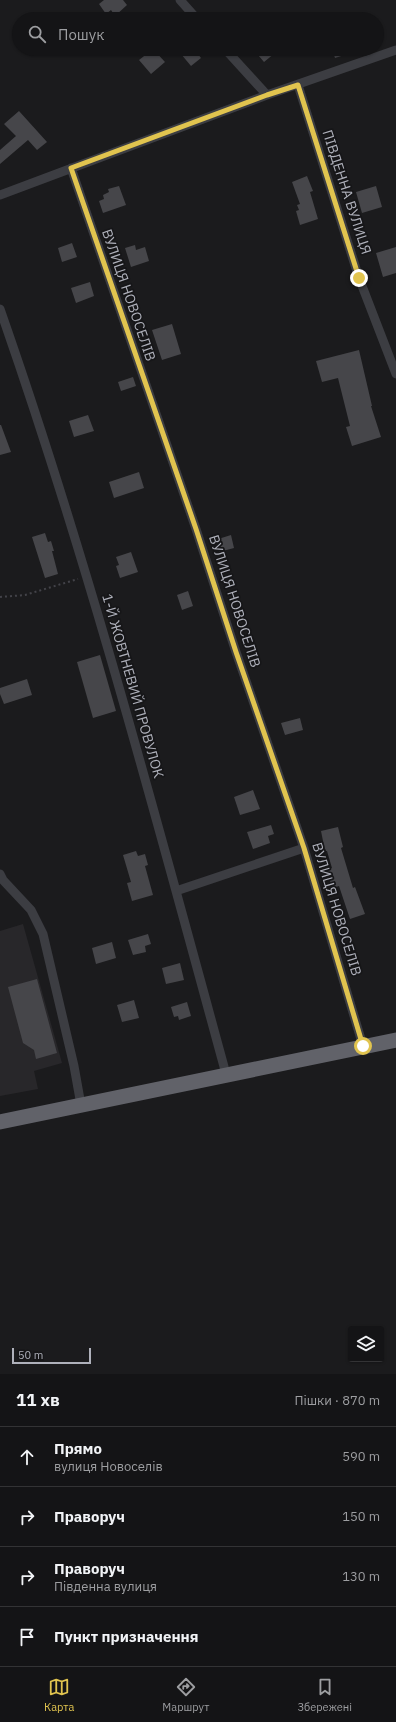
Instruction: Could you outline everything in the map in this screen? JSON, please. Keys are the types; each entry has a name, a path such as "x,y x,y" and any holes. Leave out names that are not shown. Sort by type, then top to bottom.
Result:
{"highway":[{"path":"0,1122 396,1040"}],"street":[{"path":"180,0 191,12"},
{"path":"384,54 396,50"},
{"path":"231,56 267,95"},
{"path":"0,195 267,95 379,56"},
{"name":"ПІВДЕННА ВУЛИЦЯ","path":"298,85 359,278 396,374"},
{"name":"ВУЛИЦЯ НОВОСЕЛІВ","path":"71,168 196,529 236,652 304,848 363,1046"},
{"name":"1-Й ЖОВТНЕВИЙ ПРОВУЛОК","path":"0,309 56,476 87,576 122,696 226,1074"},
{"path":"176,891 304,848"},
{"path":"0,874 2,880 31,910 42,934 72,1058 81,1105"}],"path":[{"path":"0,597 25,595 87,576"}],"shaded area":[{"path":"23,924 62,1063 34,1071 38,1089 0,1096 0,931"}],"building":[{"path":"104,0 123,0 127,5 119,12 112,12 111,10 105,12 99,4"},
{"path":"144,56 159,56 165,62 151,74 139,60"},
{"path":"183,56 200,56 201,58 191,66"},
{"path":"259,56 271,56 264,62"},
{"path":"19,111 47,142 37,150 28,140 0,164 0,150 16,136 4,124"},
{"path":"307,176 313,191 310,192 318,219 300,225 296,211 299,210 297,205 300,204 292,182"},
{"path":"119,186 126,205 103,213 99,201 104,199 103,195 109,192 108,189"},
{"path":"376,186 382,207 362,213 356,192"},
{"path":"72,243 77,257 62,262 58,248"},
{"path":"135,245 136,250 145,247 149,261 131,267 125,248"},
{"path":"396,247 396,273 383,277 376,253"},
{"path":"90,282 94,296 76,303 71,288"},
{"path":"172,324 181,354 162,360 152,330"},
{"path":"359,350 371,406 381,437 352,446 346,427 350,426 338,378 322,382 316,361"},
{"path":"133,377 136,386 121,391 118,382"},
{"path":"88,415 94,431 74,437 69,421"},
{"path":"0,425 11,452 0,455"},
{"path":"139,472 144,488 114,498 109,482"},
{"path":"45,533 48,542 51,541 58,574 45,578 32,537"},
{"path":"231,535 234,548 219,552 215,540"},
{"path":"131,552 138,572 120,578 116,566 119,565 116,557"},
{"path":"188,591 193,606 182,610 177,595"},
{"path":"100,655 116,711 93,718 77,662"},
{"path":"27,679 32,695 4,704 0,694 0,688"},
{"path":"300,718 303,730 285,735 281,723"},
{"path":"253,790 260,809 240,815 234,797"},
{"path":"271,825 274,834 268,836 270,843 253,849 247,832"},
{"path":"338,827 343,847 341,848 353,888 355,887 365,914 350,919 339,886 332,888 327,870 332,868 327,851 325,851 321,831"},
{"path":"136,851 138,856 145,854 148,865 145,866 153,895 132,901 127,883 131,882 123,855"},
{"path":"148,934 151,944 145,946 146,952 133,955 128,940"},
{"path":"112,942 116,958 96,964 92,948"},
{"path":"180,963 184,980 166,984 162,968"},
{"path":"37,979 57,1053 36,1059 34,1050 23,1043 8,987"},
{"path":"134,1000 139,1018 122,1022 117,1005"},
{"path":"187,1002 191,1016 179,1020 178,1016 174,1017 171,1007"}],"route":[{"path":"359,278 298,85 267,95 71,168 196,529 236,652 304,848 363,1046"}]}
